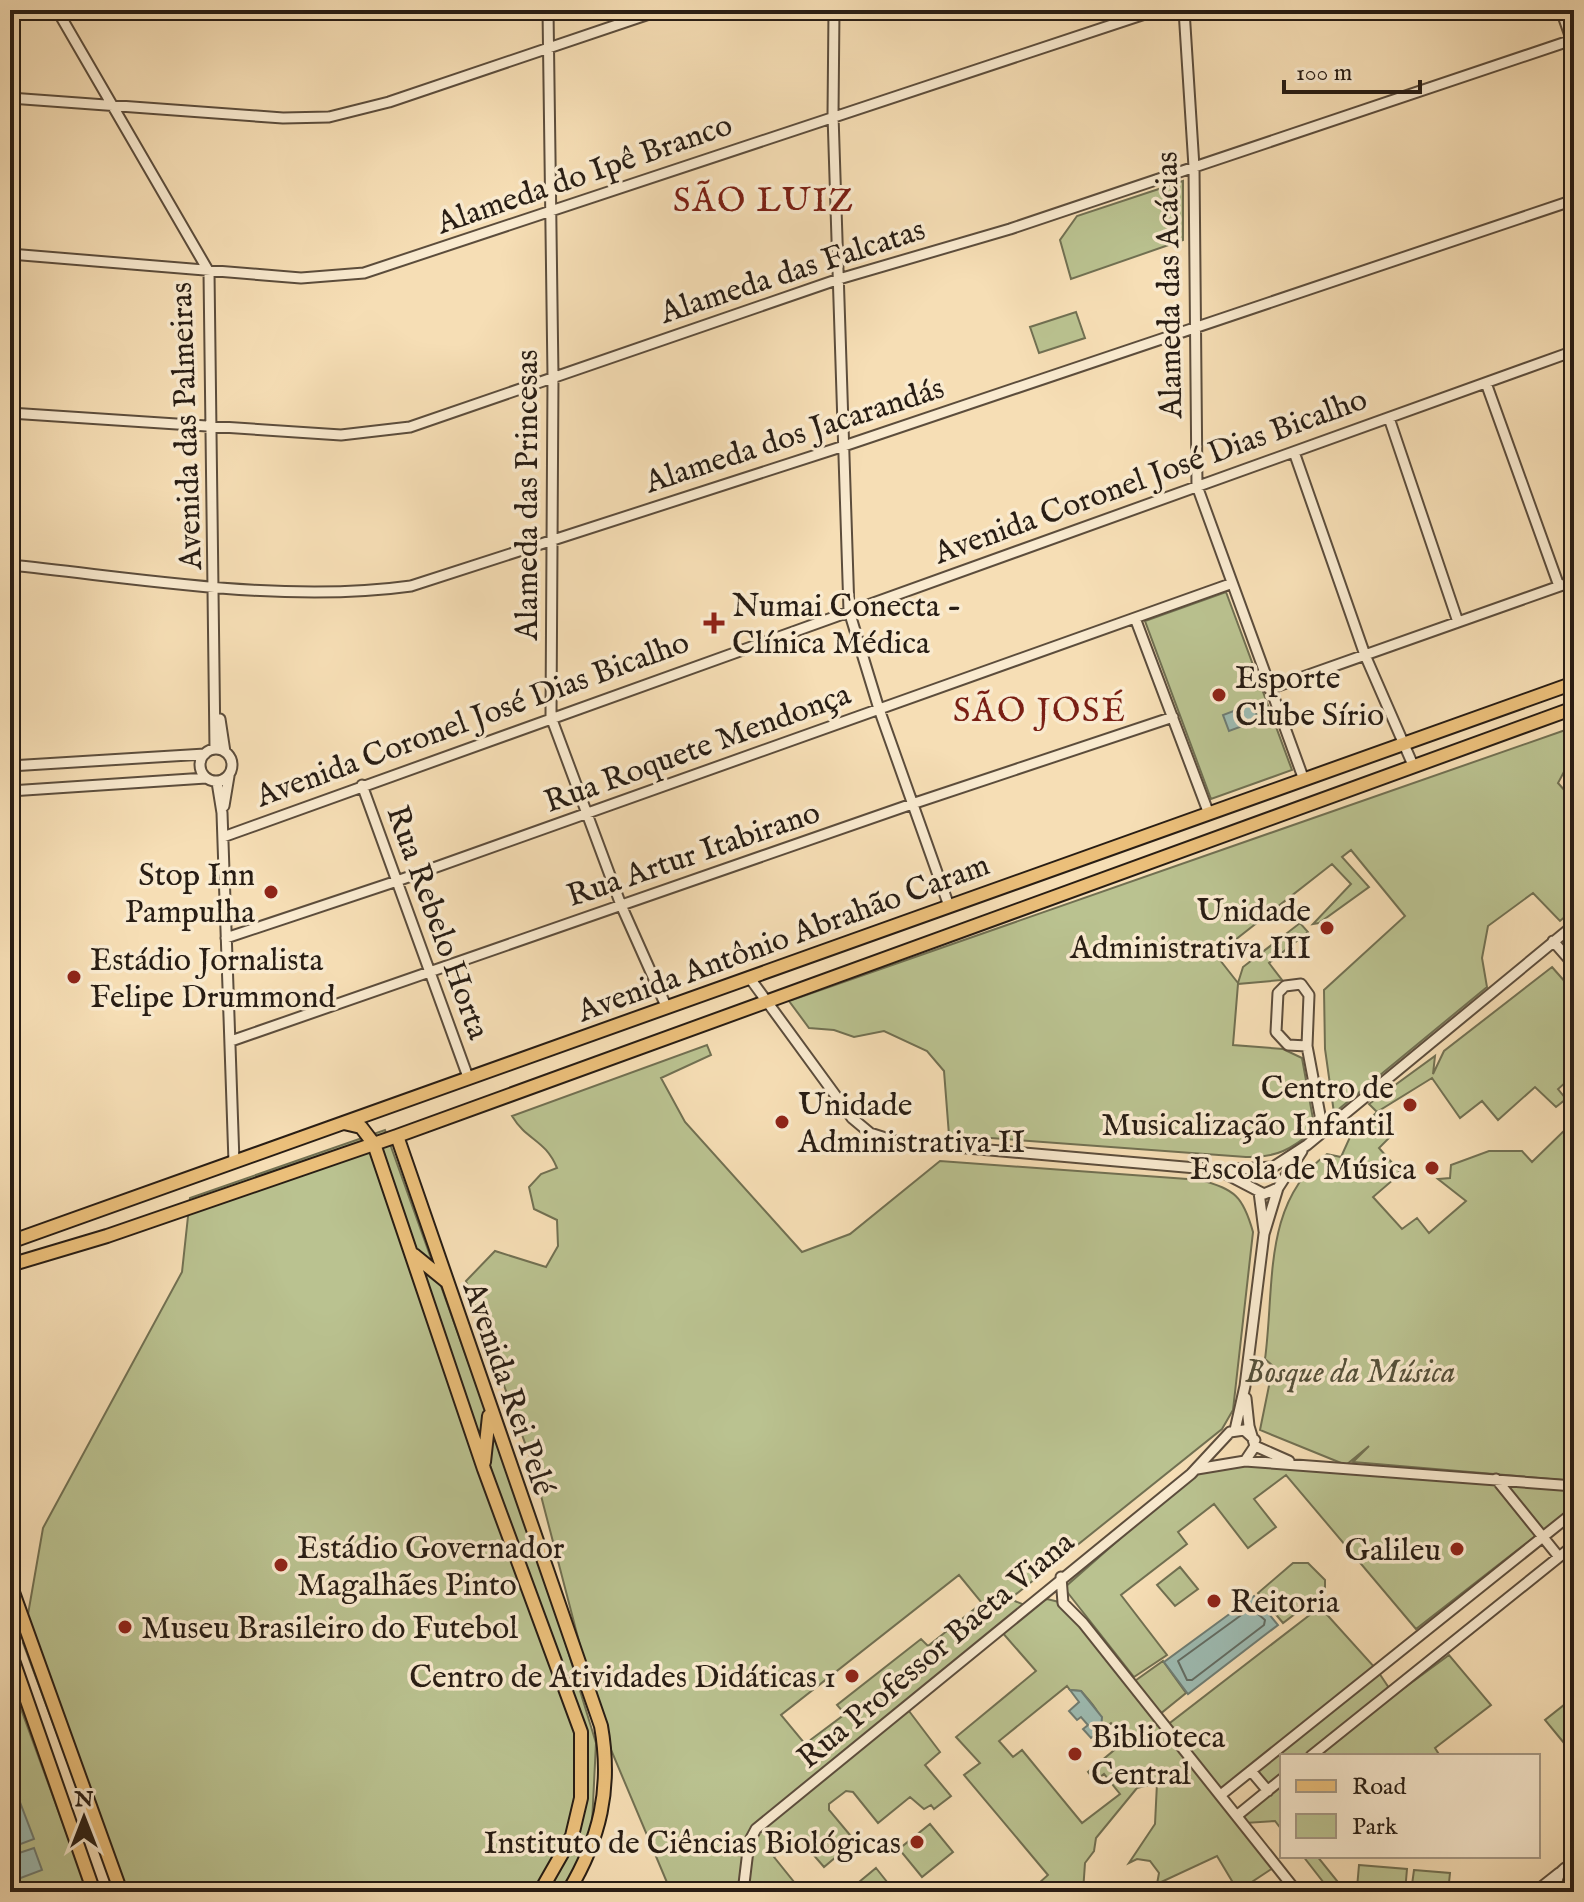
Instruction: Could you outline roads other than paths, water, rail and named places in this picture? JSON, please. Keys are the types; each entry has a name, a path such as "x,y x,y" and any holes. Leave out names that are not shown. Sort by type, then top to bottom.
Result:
{"main road":[{"name":"Avenida Antônio Abrahão Caram","path":"10,1242 1574,683"},
{"name":"Avenida Antônio Abrahão Caram","path":"10,1265 106,1237 397,1136 1574,708"},
{"path":"1077,860 1086,883"},
{"path":"342,1122 361,1127 374,1144"},
{"name":"Avenida Rei Pelé","path":"397,1136 489,1413 594,1700 605,1749 600,1822 593,1848 568,1892"},
{"name":"Avenida Rei Pelé","path":"374,1144 484,1469 581,1732 581,1798 572,1836 540,1892"},
{"path":"142,1195 153,1221"},
{"path":"96,1211 106,1237"},
{"path":"414,1255 446,1281"},
{"path":"484,1469 489,1413"},
{"path":"10,1584 121,1892"},
{"path":"532,1597 554,1587"},
{"path":"10,1652 94,1892"},
{"path":"67,1808 82,1785"}],"street":[{"name":"Avenida das Palmeiras","path":"57,10 209,272 216,586 215,752"},
{"name":"Alameda das Princesas","path":"548,10 553,376 551,717 621,905 666,1006"},
{"path":"10,98 283,118 329,117 389,102 661,10"},
{"path":"834,10 833,115 849,611 879,709 949,906"},
{"name":"Alameda do Ipê Branco","path":"10,254 301,278 349,276 550,213 833,115 1157,10"},
{"name":"Alameda das Acácias","path":"1184,10 1194,167 1197,486 1230,584 1304,780"},
{"path":"1561,10 1573,44"},
{"name":"Alameda das Falcatas","path":"10,413 213,429 341,435 397,429 839,279 1010,229 1573,44"},
{"name":"Alameda dos Jacarandás","path":"10,565 216,586 374,591 411,586 844,446 1574,200"},
{"name":"Avenida Coronel José Dias Bicalho","path":"223,833 1574,351"},
{"path":"1486,383 1559,586"},
{"path":"1389,418 1458,622"},
{"path":"1294,452 1365,655 1413,765"},
{"path":"1269,689 1574,581"},
{"name":"Rua Roquete Mendonça","path":"226,938 588,814 1230,584"},
{"path":"1135,618 1209,814"},
{"name":"Rua Artur Itabirano","path":"231,1041 912,804 1173,717"},
{"path":"206,778 200,769 215,752"},
{"path":"10,766 215,752 233,766 222,813"},
{"path":"10,791 206,778 217,782 229,776"},
{"path":"217,782 223,833 234,1162"},
{"name":"Rua Rebelo Horta","path":"362,785 468,1077"},
{"path":"749,977 852,1118 870,1133 898,1142 1219,1170 1273,1167 1307,1145 1574,925"},
{"path":"1553,941 1574,965"},
{"path":"1307,1046 1288,1045 1276,1032 1278,993 1285,986 1301,984 1309,995 1307,1046 1323,1131"},
{"path":"1307,1145 1279,1186 1264,1234 1245,1386 1225,1453 1234,1461 1574,1486"},
{"path":"1259,1167 1252,1178 1264,1234"},
{"path":"1273,1167 1279,1174 1279,1186"},
{"path":"1219,1170 1257,1190 1270,1193 1279,1186"},
{"path":"1245,1386 1249,1426 1255,1443 1245,1461"},
{"path":"1230,1433 1249,1432 1255,1443 1300,1465"},
{"name":"Rua Professor Baeta Viana","path":"743,1892 749,1842 756,1829 1001,1631 1057,1580 1197,1469 1230,1433"},
{"name":"Rua Professor Baeta Viana","path":"1197,1469 1234,1461"},
{"path":"1496,1479 1559,1557"},
{"path":"1222,1794 1574,1512"},
{"path":"1313,1754 1574,1545"},
{"path":"1057,1580 1063,1603 1239,1814 1297,1892"},
{"path":"1032,1602 1054,1599 1063,1603"},
{"path":"1251,1771 1268,1791"},
{"path":"1239,1814 1280,1781"},
{"path":"1535,1892 1574,1864"},
{"path":"1559,1892 1557,1882 1561,1871"}],"water":[{"path":"1252,704 1259,720 1229,731 1223,715"},
{"path":"1254,1596 1278,1625 1188,1694 1164,1662"},
{"path":"1070,1690 1081,1691 1102,1717 1101,1730 1091,1738 1083,1729 1088,1725 1081,1717 1077,1720 1069,1711 1079,1702"},
{"path":"10,1776 34,1839 10,1848"},
{"path":"34,1848 42,1870 10,1882 10,1856"}],"place":[{"name":"Numai Conecta - Clínica Médica","path":"714,623"},
{"name":"Esporte Clube Sírio","path":"1219,695"},
{"name":"Stop Inn Pampulha","path":"271,892"},
{"name":"Unidade Administrativa III","path":"1327,928"},
{"name":"Estádio Jornalista Felipe Drummond","path":"74,977"},
{"name":"Centro de Musicalização Infantil","path":"1410,1105"},
{"name":"Unidade Administrativa II","path":"782,1122"},
{"name":"Escola de Música","path":"1432,1168"},
{"name":"Galileu","path":"1457,1549"},
{"name":"Estádio Governador Magalhães Pinto","path":"281,1565"},
{"name":"Reitoria","path":"1214,1601"},
{"name":"Museu Brasileiro do Futebol","path":"125,1627"},
{"name":"Centro de Atividades Didáticas 1","path":"852,1676"},
{"name":"Biblioteca Central","path":"1075,1754"},
{"name":"Instituto de Ciências Biológicas","path":"917,1842"}],"district":[{"name":"SÃO LUIZ","path":"764,199"},
{"name":"SÃO JOSÉ","path":"1040,709"}],"park label":[{"name":"Bosque da Música","path":"1350,1371"}]}
